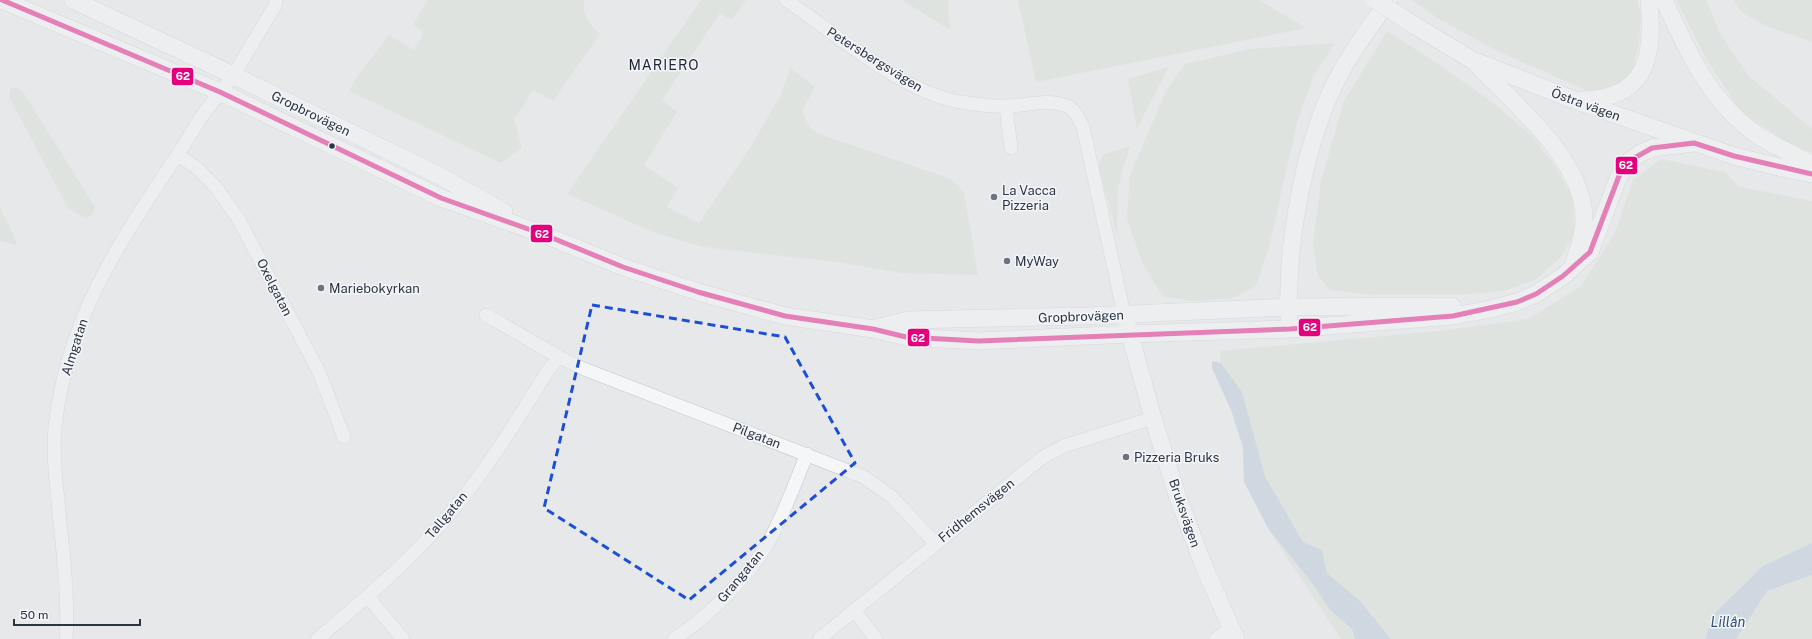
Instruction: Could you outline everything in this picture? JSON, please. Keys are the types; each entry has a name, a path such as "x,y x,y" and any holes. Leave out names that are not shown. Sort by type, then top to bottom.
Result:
{"street":[{"name":"Gropbrovägen","path":"2,0 220,92 441,198 545,234 623,266 741,305 786,316 873,328 906,337 978,341 1290,329 1453,316 1491,309"},
{"name":"Gropbrovägen","path":"73,0 233,75 440,176 545,234"},
{"name":"Almgatan","path":"66,639 68,615 55,470 55,430 61,393 79,326 97,285 158,182 178,155 203,114 233,75 275,6 276,0"},
{"name":"Petersbergsvägen","path":"786,0 868,58 909,82 940,97 972,104 1006,106 1050,102 1065,105 1076,112 1083,127 1124,314"},
{"name":"Östra vägen","path":"1375,0 1472,60 1574,100 1694,143 1734,156 1812,174"},
{"path":"1290,329 1290,263 1309,154 1319,120 1342,70 1389,0"},
{"path":"1574,100 1600,100 1613,96 1628,88 1636,80 1646,62 1651,46 1649,0"},
{"path":"1664,0 1698,70 1722,103 1739,121 1757,135 1812,165"},
{"path":"1472,60 1562,155 1578,184 1584,216 1583,232 1572,269"},
{"path":"1006,106 1011,148"},
{"path":"1491,309 1517,302 1536,294 1572,269 1590,252 1619,176 1629,161 1640,153 1652,148 1694,143"},
{"name":"Oxelgatan","path":"178,155 197,168 216,187 239,220 319,372 344,437"},
{"name":"Gropbrovägen","path":"873,328 908,320 1087,316 1289,307 1455,306 1491,309"},
{"name":"Bruksvägen","path":"1124,314 1153,418 1177,495 1203,564 1233,633"},
{"name":"Pilgatan","path":"486,315 559,357 584,369 807,454 864,478 879,486 909,512 935,543"},
{"name":"Tallgatan","path":"317,639 368,597 404,564 462,499 508,433 549,369 559,357"},
{"name":"Fridhemsvägen","path":"819,639 935,543 1043,457 1053,451 1153,418"},
{"name":"Grangatan","path":"674,639 711,610 752,567 776,527 807,454"},
{"path":"368,597 402,639"},
{"path":"854,610 876,639"},
{"path":"1216,639 1233,633"}],"highlighted area":[{"path":"592,305 785,337 855,463 689,600 544,508"}],"shaded area":[{"path":"428,0 585,0 585,15 600,34 553,101 533,90 514,120 522,148 501,163 349,91 358,75 389,35 414,50 424,33 413,24"},
{"path":"701,0 746,0 731,20 720,13 662,100 677,112 644,165 678,188 667,207 699,223 746,154 781,95 790,68 815,87 802,111 810,128 819,134 951,179 964,192 978,275 902,273 829,261 703,247 653,232 567,194"},
{"path":"902,0 948,0 950,30"},
{"path":"1018,0 1259,0 1306,28 1036,82"},
{"path":"1412,0 1637,0 1641,14 1639,42 1632,73 1615,88 1590,92 1495,50 1439,19"},
{"path":"1676,0 1706,0 1721,35 1748,75 1812,129 1812,152 1801,150 1742,114 1705,57"},
{"path":"1734,0 1812,0 1812,42 1766,26 1740,11"},
{"path":"1387,31 1443,67 1497,106 1532,136 1555,166 1573,198 1574,235 1559,259 1536,279 1507,290 1459,295 1375,295 1330,290 1318,276 1313,244 1321,181 1344,101"},
{"path":"1335,43 1313,77 1297,123 1269,247 1256,286 1233,298 1193,301 1162,296 1142,262 1127,218 1130,175 1166,91 1185,64 1250,49"},
{"path":"1169,67 1137,128 1128,79"},
{"path":"13,88 18,88 23,92 95,207 93,214 86,219 68,208 9,97 10,90"},
{"path":"1130,146 1118,187 1117,235 1098,165 1104,154"},
{"path":"1661,159 1725,172 1740,187 1812,201 1812,543 1793,553 1714,614 1705,639 1391,639 1360,601 1327,573 1322,550 1303,542 1265,476 1242,392 1221,363 1220,351 1439,331 1528,319 1581,286 1615,233 1633,180"},
{"path":"0,207 16,240 16,245 0,241"},
{"path":"1269,530 1309,579 1331,611 1352,629 1355,639 1341,639"},
{"path":"1812,575 1812,639 1736,639 1767,591"}],"water":[{"path":"1212,361 1221,363 1242,392 1265,476 1303,542 1322,550 1327,573 1360,601 1391,639 1355,639 1352,629 1331,611 1309,579 1269,530 1244,482 1243,447 1231,410 1212,368"},
{"name":"Lillån","path":"1812,543 1812,575 1767,591 1736,639 1705,639 1714,614 1763,566"}],"transit line":[{"name":"62","path":"2,0 220,92 441,198 545,235 623,267 698,292 785,316 873,329 906,337 978,341 1290,329 1453,316 1517,302 1536,294 1563,276 1590,252 1619,176 1629,161 1652,148 1694,143 1734,156 1812,174"}],"place":[{"name":"La Vacca Pizzeria","path":"994,197"},
{"name":"MyWay","path":"1007,261"},
{"name":"Mariebokyrkan","path":"321,288"},
{"name":"Pizzeria Bruks","path":"1126,457"}],"district":[{"name":"MARIERO","path":"664,65"}]}
